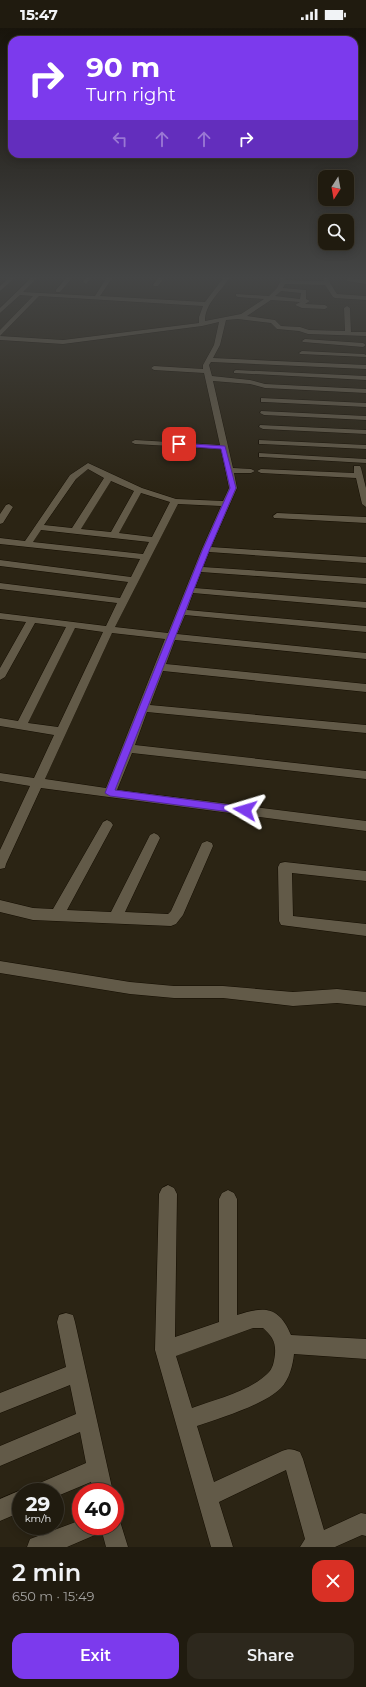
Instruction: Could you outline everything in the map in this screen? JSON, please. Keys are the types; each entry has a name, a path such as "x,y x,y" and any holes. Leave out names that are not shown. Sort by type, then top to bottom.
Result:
{"street":[{"path":"110,793 206,549 233,488 206,365 215,348"},
{"path":"209,360 366,367 363,348"},
{"path":"302,353 364,356"},
{"path":"246,373 248,361"},
{"path":"154,368 208,374 265,386 366,391"},
{"path":"236,372 366,378"},
{"path":"261,463 265,386"},
{"path":"264,400 366,405"},
{"path":"264,413 366,418"},
{"path":"263,427 366,432"},
{"path":"135,442 223,447"},
{"path":"262,442 366,447"},
{"path":"356,461 358,476 366,504"},
{"path":"261,463 366,461"},
{"path":"261,463 358,476"},
{"path":"27,544 73,477 88,465 109,477 139,490 175,501 226,504"},
{"path":"228,470 251,471"},
{"path":"75,531 109,477"},
{"path":"114,535 139,490"},
{"path":"0,864 39,783 109,629 175,501"},
{"path":"0,520 9,507"},
{"path":"277,516 366,520"},
{"path":"39,527 155,540"},
{"path":"0,541 146,557"},
{"path":"206,549 366,560"},
{"path":"0,563 134,580"},
{"path":"199,568 366,581"},
{"path":"0,586 123,601"},
{"path":"190,590 366,605"},
{"path":"181,612 366,629"},
{"path":"0,616 172,637 366,656"},
{"path":"0,677 32,620"},
{"path":"21,726 72,624"},
{"path":"160,667 366,688"},
{"path":"143,708 366,729"},
{"path":"0,722 62,732"},
{"path":"128,748 366,775"},
{"path":"0,777 110,793 366,826"},
{"path":"57,915 107,824"},
{"path":"115,918 154,838"},
{"path":"0,906 33,914 171,920 176,915 207,846"},
{"path":"366,876 285,868 286,921 366,930"},
{"path":"0,967 130,988 174,992 223,992 294,999 337,996 366,999"},
{"path":"168,1194 165,1350 222,1547"},
{"path":"228,1199 228,1329"},
{"path":"165,1350 253,1319 267,1318 280,1331 284,1344 284,1362 275,1381 257,1392 186,1420"},
{"path":"66,1322 101,1483"},
{"path":"284,1344 366,1349"},
{"path":"0,1403 78,1372"},
{"path":"0,1456 88,1419"},
{"path":"208,1496 289,1458 293,1458 314,1546 361,1524 366,1525"},
{"path":"64,1483 98,1469"},
{"path":"0,1510 12,1505"},
{"path":"38,1547 72,1534"},
{"path":"113,1535 117,1547"}],"route":[{"path":"179,444 223,447 233,488 205,551 110,793 245,810"}]}
